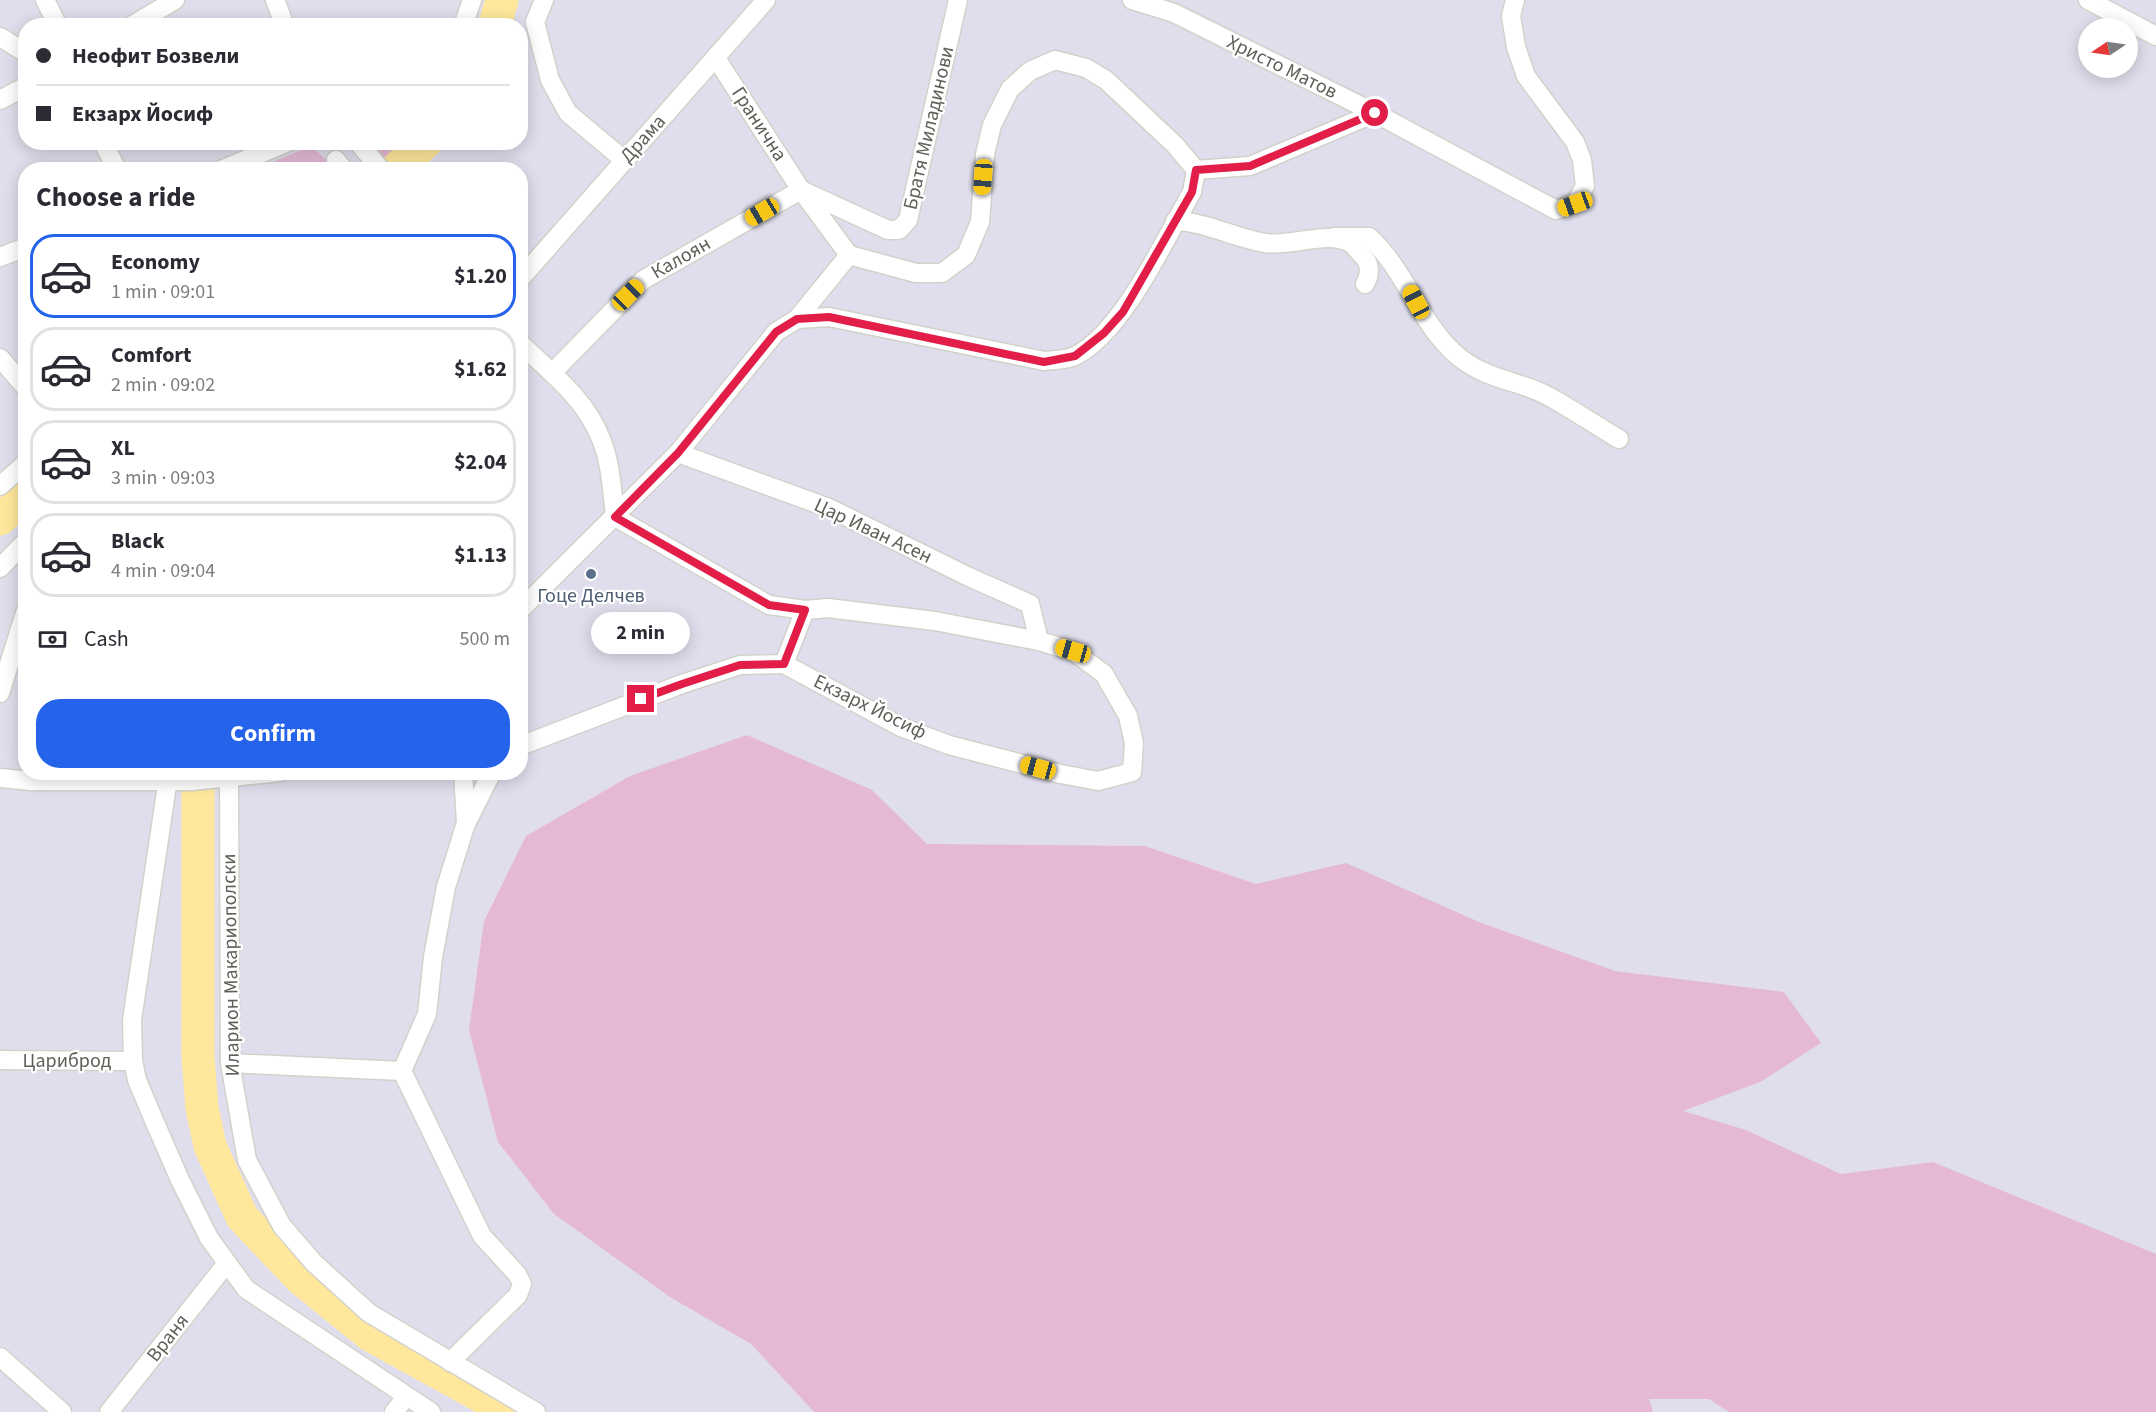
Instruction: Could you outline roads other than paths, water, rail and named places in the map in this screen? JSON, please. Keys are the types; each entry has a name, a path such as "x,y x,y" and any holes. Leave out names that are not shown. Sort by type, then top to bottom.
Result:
{"street":[{"path":"45,0 54,18"},
{"path":"144,18 175,0"},
{"path":"466,18 472,0"},
{"path":"544,0 535,22 550,80 568,113 624,160"},
{"name":"Драма","path":"528,270 766,0"},
{"name":"Братя Миладинови","path":"801,189 888,230 899,230 908,220 958,0"},
{"name":"Христо Матов","path":"1132,0 1174,13 1375,113 1556,210 1575,204 1585,186 1582,160 1575,142 1526,76 1516,47 1510,16 1515,0"},
{"path":"2088,0 2156,36"},
{"path":"0,37 18,48"},
{"name":"Гранична","path":"716,58 801,189"},
{"path":"801,189 849,255 916,273 942,273 966,255 980,222 985,154 992,124 1010,89 1030,71 1055,60 1086,68 1106,80 1175,145 1196,170"},
{"path":"0,100 18,90"},
{"path":"1196,170 1250,166 1375,113"},
{"path":"239,162 269,150"},
{"path":"364,150 374,162"},
{"path":"797,319 829,317 1044,362 1075,356 1104,333 1123,312 1192,192 1196,170"},
{"name":"Калоян","path":"552,373 644,280 801,189"},
{"path":"1175,221 1193,222 1264,243 1282,244 1334,237 1369,237 1382,249 1402,276 1440,338 1460,358 1486,375 1547,396 1619,439"},
{"path":"1334,237 1352,244 1366,260 1370,276 1365,284"},
{"path":"0,256 18,250"},
{"path":"528,602 678,453 776,332 797,319 849,255"},
{"path":"528,350 589,414 602,440 609,469 615,517"},
{"path":"0,358 18,379"},
{"name":"Цар Иван Асен","path":"678,453 829,508 969,577 1030,604 1039,641"},
{"path":"0,486 18,470"},
{"path":"615,517 769,605 805,610 828,608 935,621 1039,641"},
{"path":"0,568 18,550"},
{"path":"784,664 805,610"},
{"path":"0,693 18,636"},
{"name":"Екзарх Йосиф","path":"528,743 730,668 740,665 784,664 901,727 950,745 1060,774 1098,781 1132,772 1134,743 1128,716 1104,674 1073,651 1039,641"},
{"path":"0,778 18,780"},
{"path":"21,780 59,780"},
{"path":"169,780 132,1020 133,1061 137,1080 180,1180 209,1238 246,1289 431,1412"},
{"name":"Иларион Макариополски","path":"229,780 230,1063 247,1160 282,1226 314,1263 369,1313 536,1412"},
{"path":"463,780 466,823"},
{"path":"450,1362 518,1295 522,1284 517,1274 482,1236 402,1071 427,1014 433,957 446,887 466,823 488,780"},
{"name":"Цариброд","path":"0,1060 133,1061"},
{"path":"230,1063 402,1071"},
{"name":"Враня","path":"109,1412 226,1263"},
{"path":"0,1357 62,1412"},
{"path":"394,1412 406,1397"}],"waterway":[{"path":"497,18 502,0"},
{"path":"404,162 417,150"},
{"path":"0,519 18,504"},
{"path":"198,780 198,1057 202,1108 210,1146 242,1217 301,1279 370,1335 510,1412"}],"place":[{"name":"Гоце Делчев","path":"591,574"}]}
